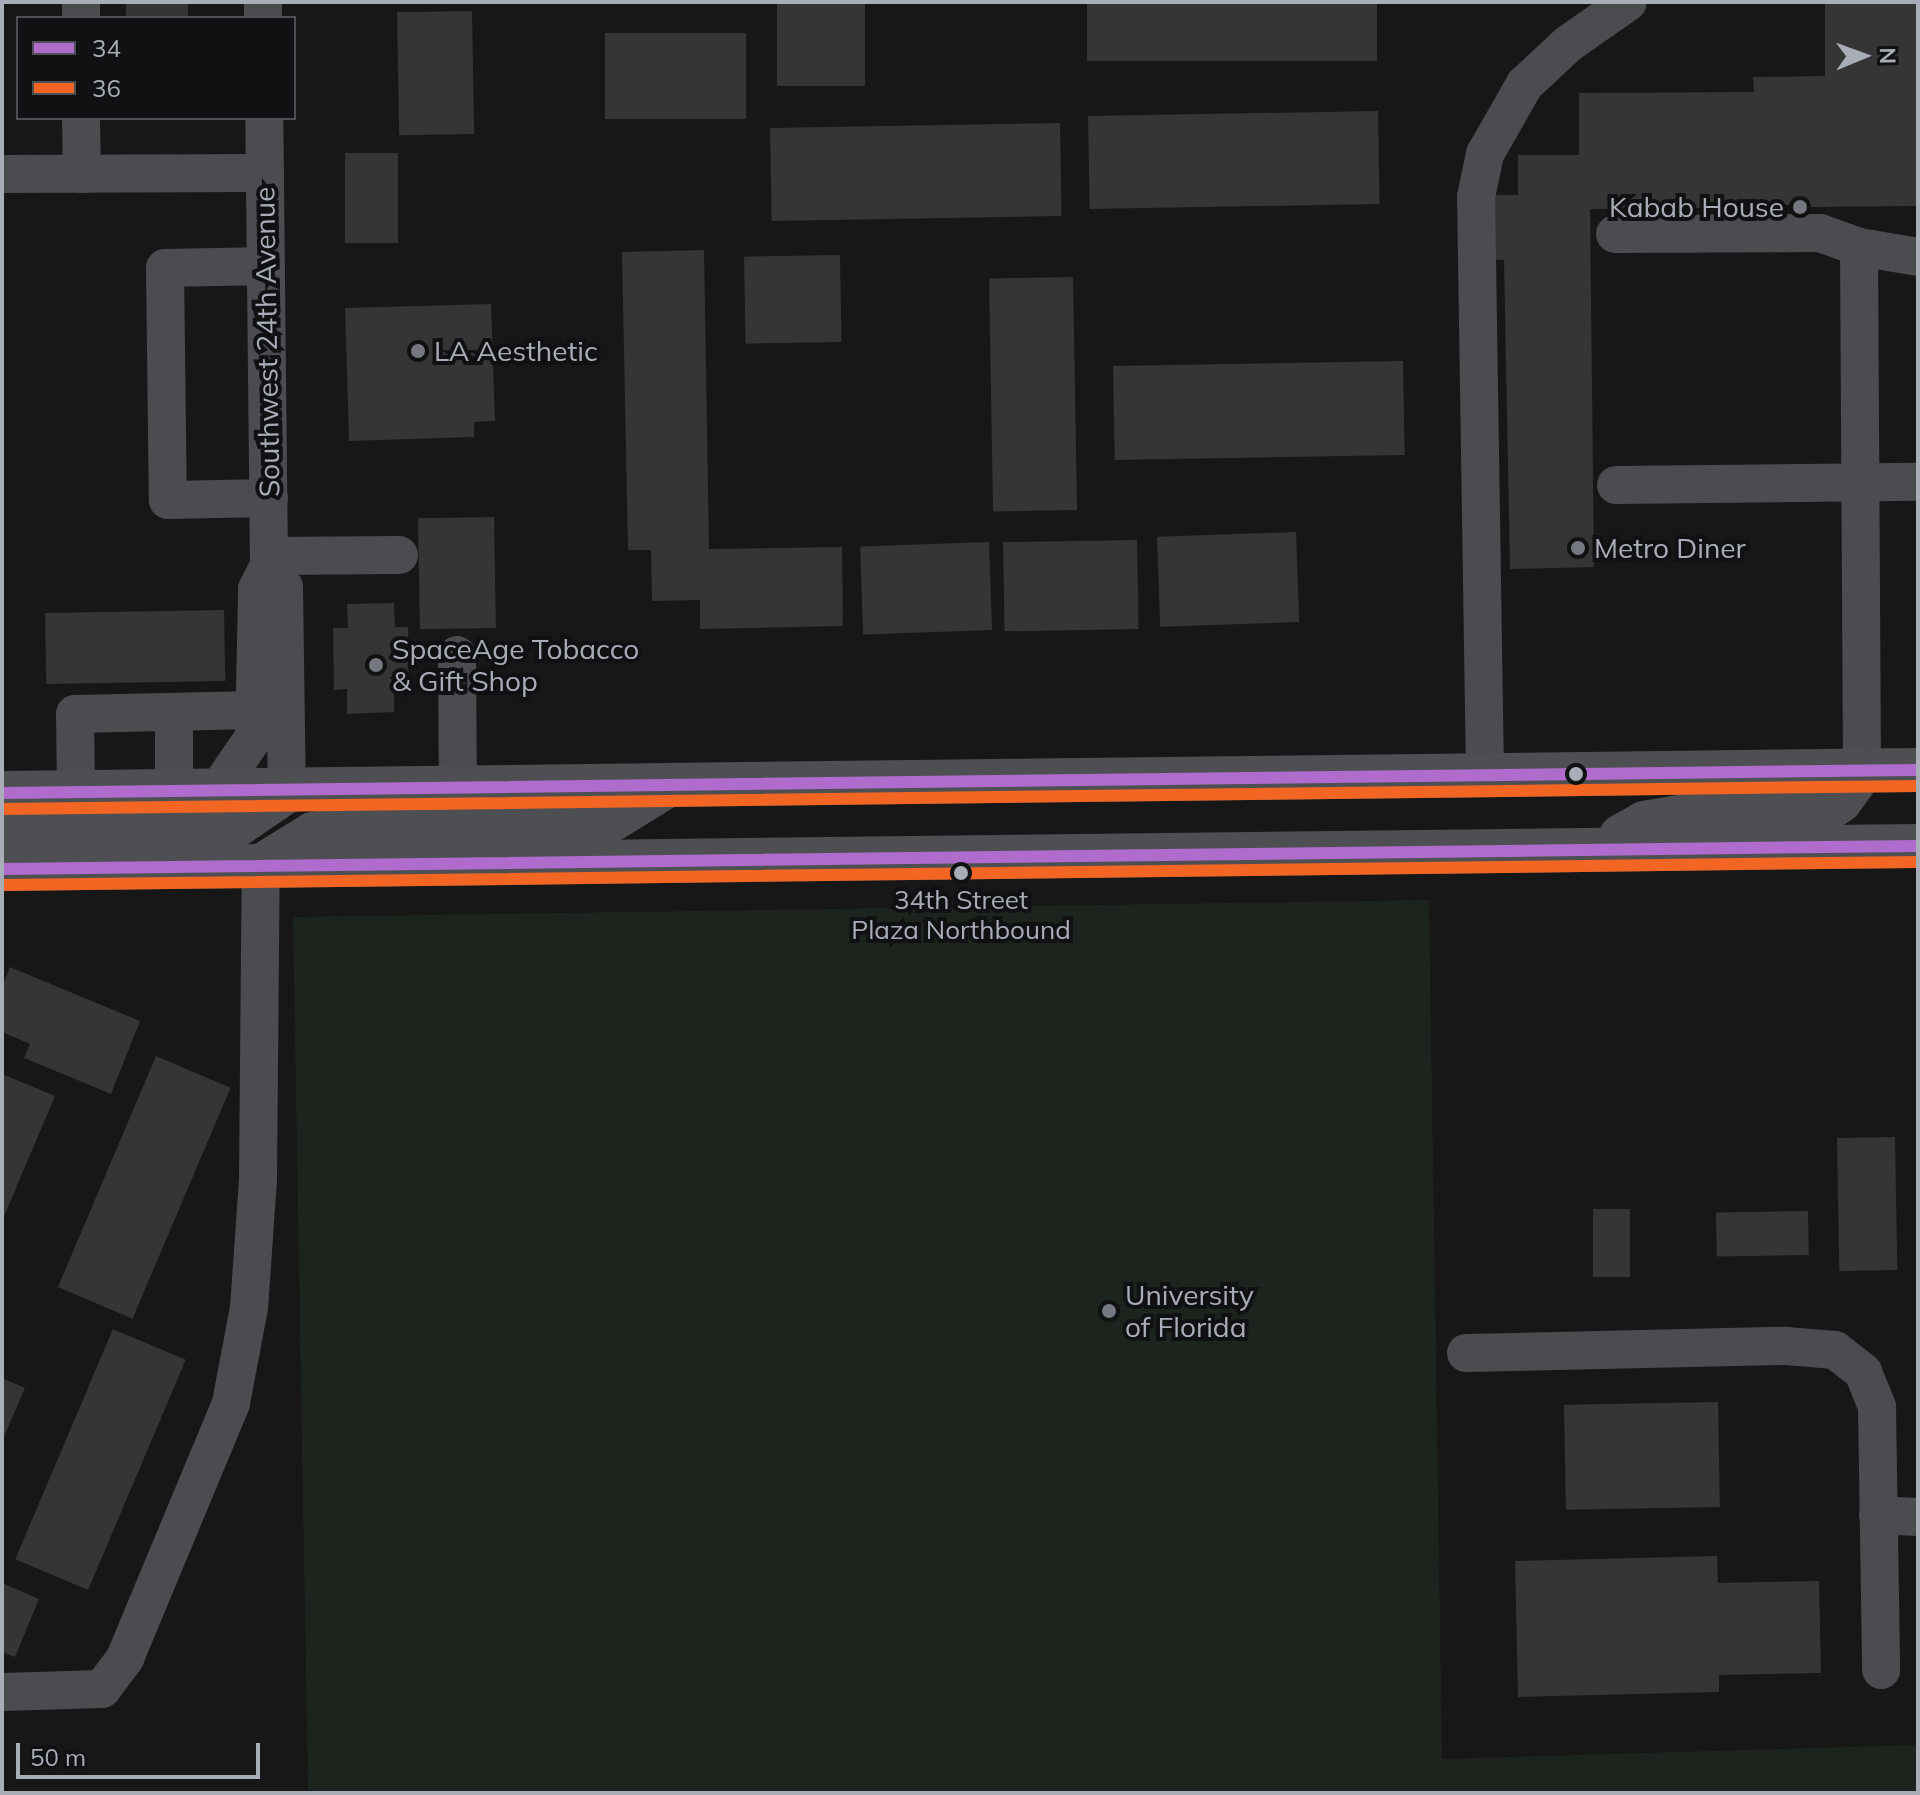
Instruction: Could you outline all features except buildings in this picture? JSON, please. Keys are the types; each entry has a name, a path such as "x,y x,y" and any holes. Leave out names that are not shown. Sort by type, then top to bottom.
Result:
{"main road":[{"path":"2,793 1918,770"},
{"path":"1599,849 1658,821 1828,809 1840,801 1862,771"},
{"path":"261,866 313,834 355,827 613,819 667,786"},
{"path":"2,835 225,828 252,819 287,791"},
{"path":"2,869 1918,846"}],"street":[{"path":"1485,774 1476,197 1485,154 1525,84 1568,44 1628,2"},
{"path":"81,120 82,174"},
{"name":"Southwest 24th Avenue","path":"195,792 254,737 257,710 257,589 269,560 264,120"},
{"path":"2,174 265,173"},
{"path":"1615,234 1820,233 1859,247 1918,257"},
{"path":"1859,247 1862,771"},
{"path":"266,266 165,268 168,500 269,498"},
{"path":"1616,485 1918,482"},
{"path":"269,560 399,555"},
{"name":"Southwest 24th Avenue","path":"269,560 284,587 287,791"},
{"path":"457,655 458,789"},
{"path":"76,793 75,714 257,710"},
{"path":"174,712 195,792"},
{"path":"2,1692 102,1689 125,1658 231,1403 249,1308 258,1179 261,866"},
{"path":"1466,1353 1786,1346 1835,1350 1863,1372 1877,1407 1881,1670"},
{"path":"1878,1515 1918,1517"}],"shaded area":[{"name":"University of Florida","path":"1429,900 1442,1759 1918,1745 1918,1793 308,1793 293,917"}],"transit line":[{"name":"34","path":"2,793 1918,770"},
{"name":"36","path":"2,809 1918,786"},
{"name":"34","path":"2,869 1918,846"},
{"name":"36","path":"2,885 1918,862"}],"place":[{"name":"Kabab House","path":"1800,207"},
{"name":"LA Aesthetic","path":"418,351"},
{"name":"Metro Diner","path":"1578,548"},
{"name":"SpaceAge Tobacco & Gift Shop","path":"376,665"},
{"name":"34th Street Plaza Northbound","path":"961,873"},
{"name":"University of Florida","path":"1109,1311"}]}
